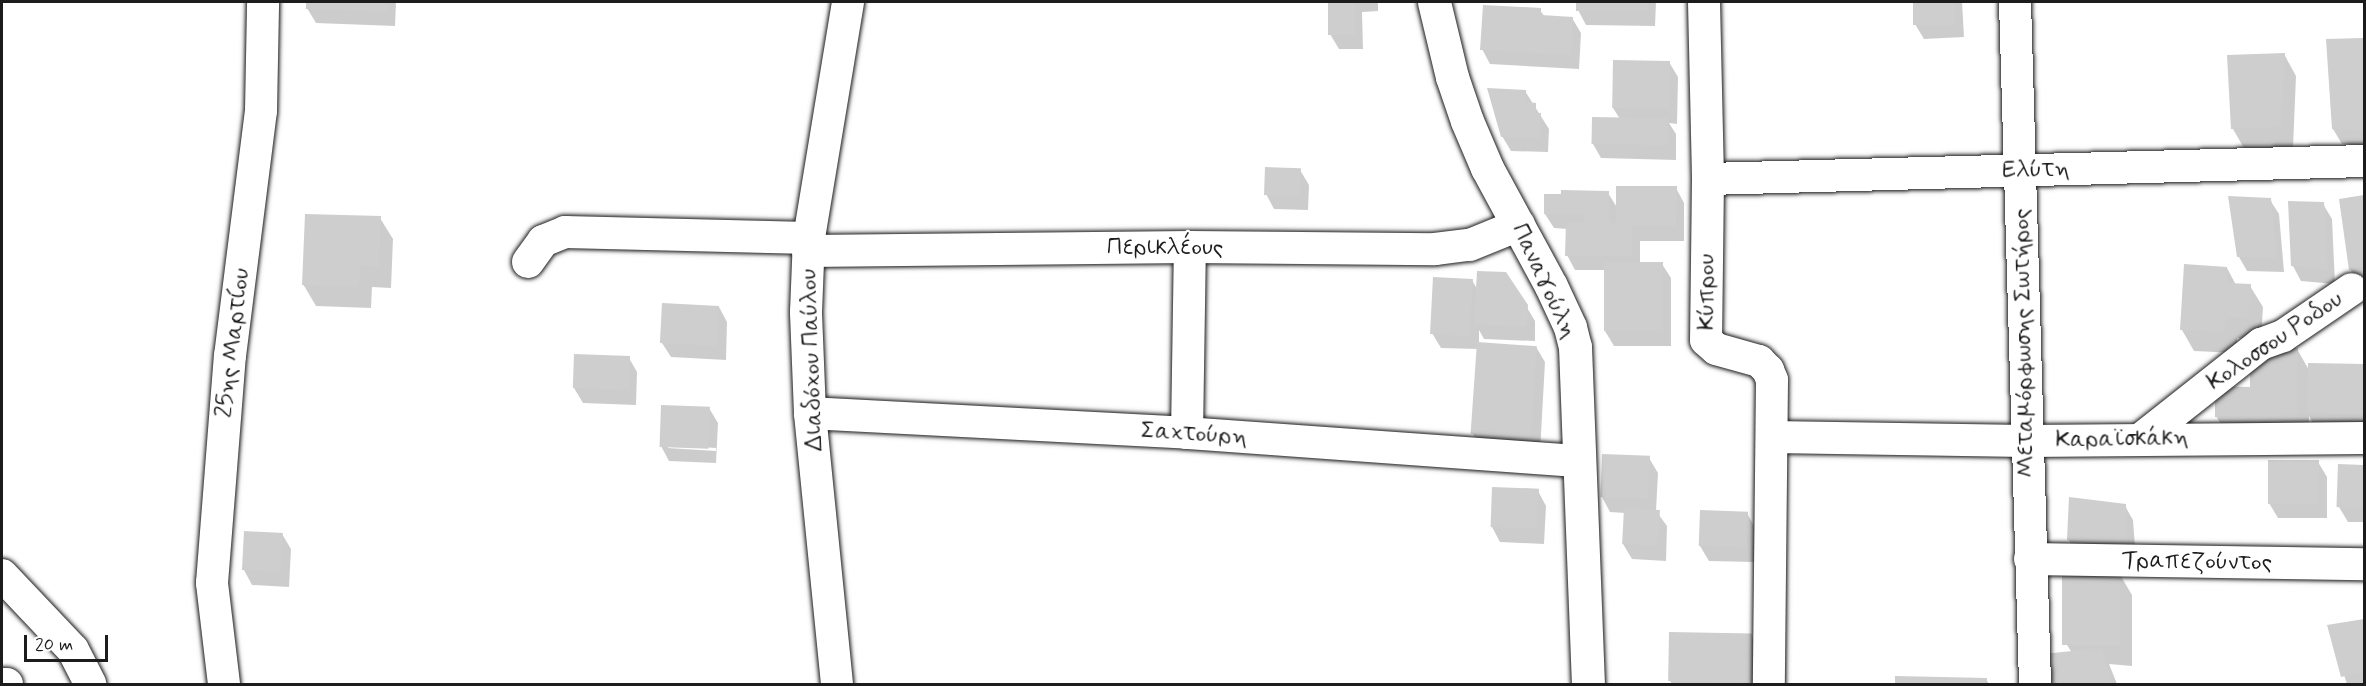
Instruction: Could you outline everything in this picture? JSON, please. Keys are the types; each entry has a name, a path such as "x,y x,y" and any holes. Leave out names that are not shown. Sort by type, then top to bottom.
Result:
{"street":[{"name":"25ης Μαρτίου","path":"224,684 213,610 214,540 230,356 261,111 263,2"},
{"name":"Διαδόχου Παύλου","path":"837,684 810,413 806,342 808,245 848,2"},
{"name":"Παναγούλη","path":"1434,2 1452,77 1467,121 1487,168 1519,225 1570,327 1575,347 1588,684"},
{"name":"Κύπρου","path":"1704,2 1708,178 1707,340 1716,349 1752,357 1768,370 1772,380 1769,684"},
{"name":"Μεταμόρφωσης Σωτήρος","path":"2015,2 2026,441 2035,684"},
{"name":"Ελύτη","path":"1708,178 2364,161"},
{"name":"Περικλέους","path":"528,261 543,241 565,232 808,245 1435,249 1470,245 1519,225"},
{"path":"1187,434 1190,247"},
{"name":"Κολοσσου Ροδου","path":"2142,438 2215,378 2261,344 2283,336 2352,289"},
{"name":"Σαχτούρη","path":"810,413 1187,434 1578,461"},
{"name":"Καραϊσκάκη","path":"1772,437 2026,441 2142,438 2364,438"},
{"name":"Τραπεζούντος","path":"2030,560 2364,564"},
{"path":"2,575 74,650 90,684"},
{"path":"2,684 7,684"}],"building":[{"path":"306,2 388,2 387,12 306,9"},
{"path":"1328,2 1355,2 1355,35 1328,35"},
{"path":"1576,2 1648,2 1648,11 1576,11"},
{"path":"1913,2 1955,2 1955,25 1913,25"},
{"path":"1483,5 1541,8 1541,15 1573,17 1571,55 1480,50"},
{"path":"2363,38 2364,131 2332,129 2326,39"},
{"path":"2285,53 2281,127 2231,129 2227,55"},
{"path":"1613,60 1670,61 1669,109 1612,108"},
{"path":"1487,88 1526,90 1526,102 1536,103 1536,113 1541,113 1540,138 1501,137"},
{"path":"1592,117 1668,118 1668,145 1592,144"},
{"path":"1265,167 1301,168 1300,196 1264,195"},
{"path":"1616,186 1677,186 1676,226 1632,226 1632,256 1565,256 1566,222 1584,222 1584,215 1544,214 1544,194 1561,194 1561,190 1609,191 1609,223 1616,223"},
{"path":"2364,195 2364,267 2349,270 2339,199"},
{"path":"2228,196 2271,198 2277,258 2237,257"},
{"path":"2288,201 2324,202 2328,270 2291,266"},
{"path":"305,214 381,216 379,267 360,266 359,287 302,285"},
{"path":"1604,262 1663,262 1663,331 1604,331"},
{"path":"2184,264 2227,267 2227,283 2251,284 2250,318 2226,317 2225,332 2180,330"},
{"path":"1477,271 1506,272 1528,305 1527,327 1474,324"},
{"path":"1433,277 1473,279 1470,336 1430,334"},
{"path":"662,303 719,306 717,346 660,343"},
{"path":"1477,342 1537,346 1530,438 1471,434"},
{"path":"2265,348 2298,348 2297,418 2215,417 2215,386 2250,387 2250,355"},
{"path":"574,354 630,356 629,390 573,388"},
{"path":"2308,363 2364,364 2363,414 2307,413"},
{"path":"661,405 710,407 709,449 660,447"},
{"path":"1602,454 1650,456 1648,499 1600,497"},
{"path":"2268,460 2319,460 2319,504 2268,504"},
{"path":"2338,464 2364,465 2362,508 2336,507"},
{"path":"1492,487 1539,489 1538,529 1491,527"},
{"path":"2069,497 2126,504 2128,546 2067,540"},
{"path":"1624,508 1660,510 1658,546 1622,544"},
{"path":"1700,510 1748,512 1747,548 1699,546"},
{"path":"244,531 283,533 281,572 242,570"},
{"path":"2062,572 2120,572 2120,645 2062,645"},
{"path":"2364,619 2364,672 2341,677 2327,625"},
{"path":"1669,632 1752,633 1751,682 1668,681"},
{"path":"2102,648 2112,684 2043,684 2043,654"},
{"path":"1895,676 1987,678 1987,684 1895,684"}]}
